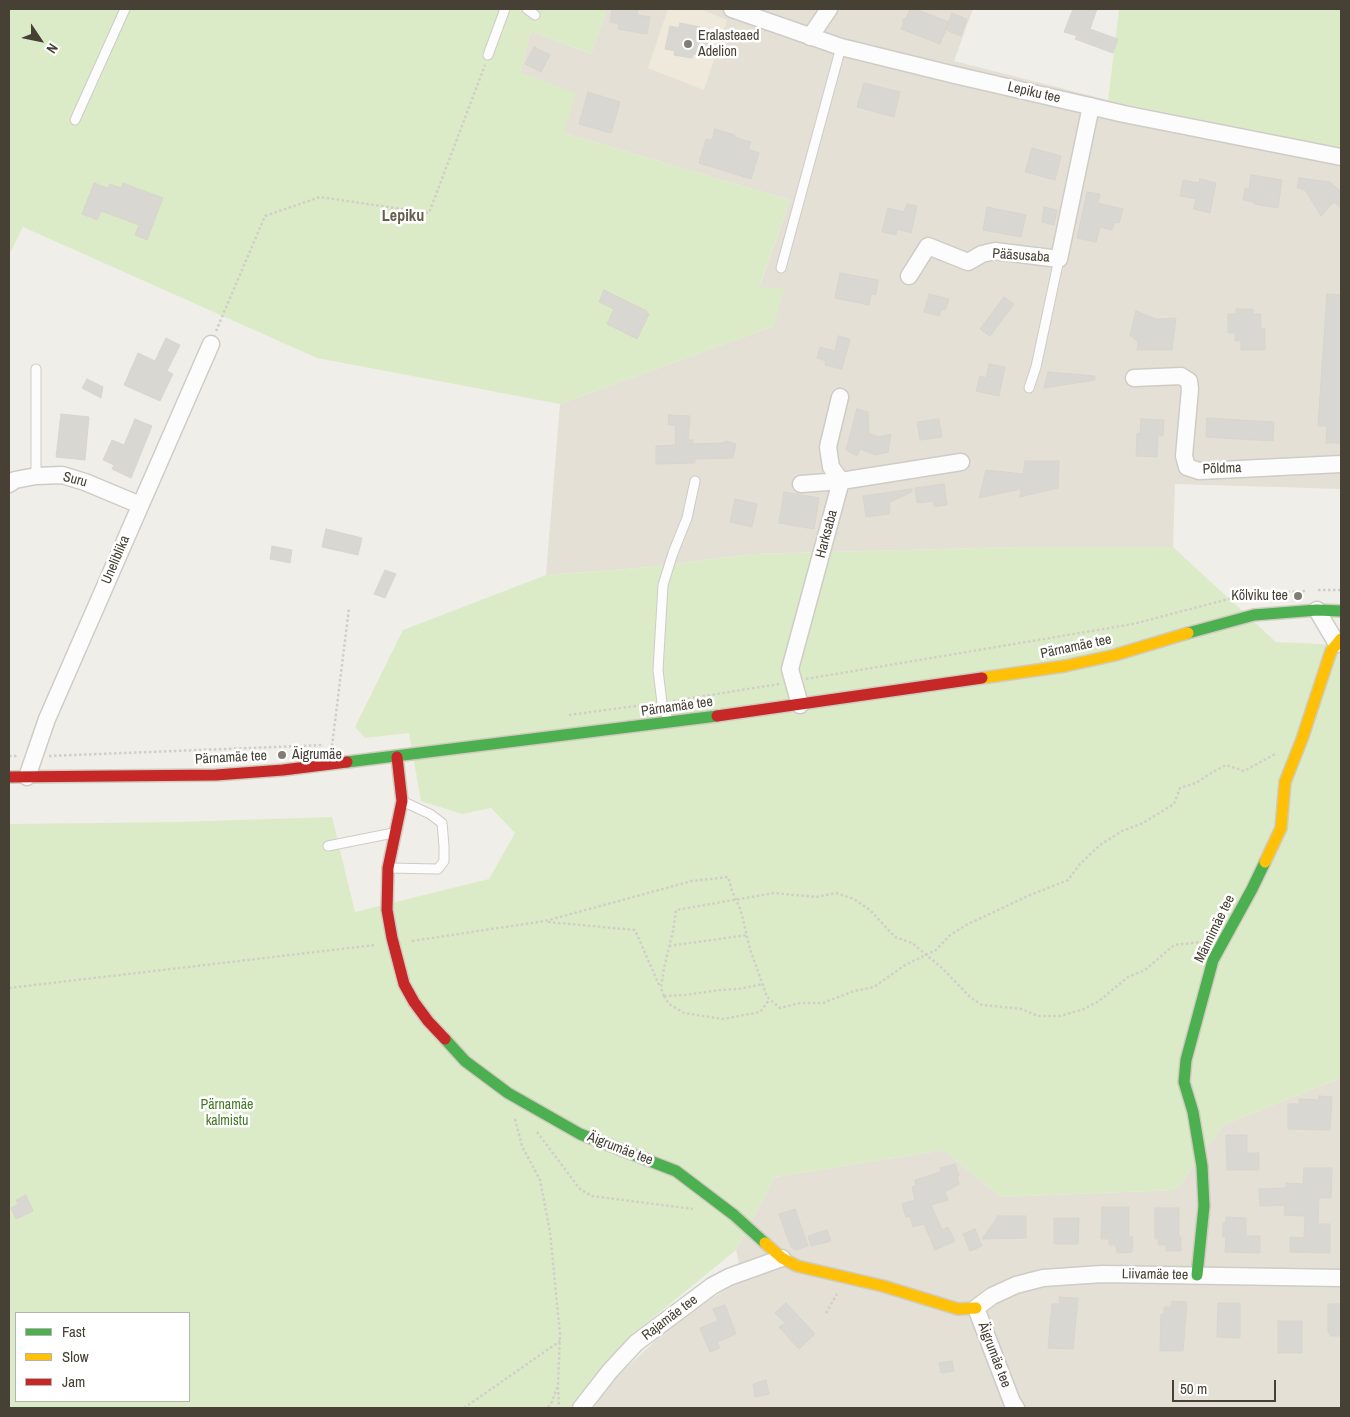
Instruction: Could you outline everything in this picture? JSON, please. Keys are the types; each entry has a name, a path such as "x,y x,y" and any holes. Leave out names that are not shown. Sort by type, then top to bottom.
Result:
{"street":[{"name":"Lepiku tee","path":"732,9 841,47 955,75 1091,106 1341,157"},
{"path":"810,37 830,9"},
{"name":"Pääsusaba","path":"909,276 928,246 968,262 982,254 995,251 1059,259 1091,106"},
{"name":"Uneliblika","path":"27,777 51,710 211,344"},
{"name":"Põldma","path":"1134,378 1181,376 1189,381 1190,389 1184,456 1187,467 1199,472 1341,464"},
{"path":"840,397 828,447 831,467 841,481"},
{"path":"801,484 841,481 961,462"},
{"name":"Suru","path":"9,484 15,480 36,476 62,475 85,482 140,505"},
{"name":"Harksaba","path":"800,705 790,669 841,481"},
{"path":"1317,610 1339,642"},
{"name":"Pärnamäe tee","path":"9,777 237,773 332,765 457,750 800,705 1065,666 1115,655 1209,626 1254,615 1317,610 1341,612"},
{"name":"Männimäe tee","path":"1197,1276 1204,1206 1202,1166 1192,1112 1184,1082 1186,1060 1213,960 1252,889 1281,828 1286,782 1331,651 1339,642"},
{"name":"Äigrumäe tee","path":"397,757 402,801 388,868 387,910 393,943 404,984 414,1002 465,1061 508,1093 580,1134 676,1170 734,1215 782,1258 797,1266 816,1272 883,1286 958,1309 976,1308 1016,1408"},
{"name":"Rajamäe tee","path":"581,1408 610,1371 636,1343 712,1286 729,1277 782,1258"},
{"name":"Liivamäe tee","path":"976,1308 992,1296 1016,1285 1043,1278 1102,1274 1341,1278"}],"lane":[{"path":"75,120 125,9"},
{"path":"488,55 504,9"},
{"path":"527,9 535,15"},
{"path":"781,268 841,47"},
{"path":"1029,388 1036,367 1059,259"},
{"path":"36,369 36,476"},
{"path":"669,723 662,703 658,670 663,585 687,518 694,482"},
{"path":"443,762 457,750"},
{"path":"397,757 412,762"},
{"path":"292,759 309,758 332,765"},
{"path":"237,773 262,762"},
{"path":"388,868 438,869 444,861 442,823 430,814 402,801"},
{"path":"328,846 396,832"}],"path":[{"path":"211,344 265,216 320,198 429,213 488,55"},
{"path":"564,716 662,703 1134,624 1248,594 1341,590"},
{"path":"332,747 349,608"},
{"path":"9,756 34,757 322,745 341,746"},
{"path":"9,988 393,943 545,921 692,881 728,877 767,997 780,1008 800,1004 822,1003 854,991 874,987 906,965 936,950 949,936 966,924 1068,880 1080,864 1100,846 1122,831 1143,823 1174,804 1180,788 1196,784 1226,765 1244,771 1283,751"},
{"path":"664,996 661,988 676,910 774,893 816,897 836,893 854,899 870,910 895,937 912,943 942,968 970,997 982,1005 1022,1009 1038,1016 1060,1016 1084,1009 1099,1001 1128,977 1145,970 1174,945 1209,941 1228,932"},
{"path":"545,921 635,930 668,1004 684,1013 723,1019 760,1012 770,999"},
{"path":"669,946 747,935"},
{"path":"664,996 738,989 762,984"},
{"path":"508,1093 522,1146 540,1180 550,1232 560,1341 559,1408"},
{"path":"532,1125 580,1189 592,1196 695,1209"},
{"path":"464,1408 560,1341"},
{"path":"547,1408 551,1404 558,1385"}],"shaded area":[{"path":"607,9 973,9 954,61 1183,119 1341,148 1341,489 1175,484 1173,547 1017,547 752,554 650,567 546,575 560,404 774,326 759,288 790,200 564,133 520,72 531,31 591,54"},
{"name":"Eralasteaed Adelion","path":"668,9 700,9 727,20 704,90 648,68"},
{"path":"1341,1078 1341,1408 594,1408 607,1386 684,1314 743,1280 736,1250 775,1177 944,1150 1000,1197 1176,1190 1223,1125"}],"green space":[{"path":"9,9 607,9 591,54 531,31 520,72 576,93 564,133 790,200 759,287 784,289 774,326 560,404 317,358 23,227 9,255"},
{"path":"1119,9 1341,9 1341,148 1108,101"},
{"name":"Pärnamäe kalmistu","path":"1017,547 1173,547 1276,642 1341,645 1341,1078 1223,1125 1176,1190 1000,1197 944,1150 775,1177 736,1250 633,1334 570,1408 9,1408 9,824 177,822 332,817 355,912 489,879 515,833 491,808 462,814 421,801 409,733 365,738 355,727 403,630 546,575 650,567 752,554"}],"building":[{"path":"612,9 638,9 637,15 650,17 647,34 618,29 619,24 610,22"},
{"path":"910,9 915,9 949,22 940,44 901,29 904,23 902,20 906,18"},
{"path":"1073,9 1097,9 1090,29 1118,39 1113,53 1075,39 1077,36 1064,32"},
{"path":"952,13 967,19 961,36 946,30"},
{"path":"680,23 700,27 699,31 710,32 706,56 693,54 692,58 674,55 675,51 665,49 670,26 679,28"},
{"path":"534,47 550,55 541,72 525,64"},
{"path":"864,83 900,92 894,117 857,107"},
{"path":"588,92 620,102 611,133 579,124"},
{"path":"715,129 751,142 748,149 759,153 751,179 699,163 706,139 712,140"},
{"path":"1032,148 1061,156 1055,180 1025,172"},
{"path":"1251,175 1282,180 1278,208 1243,200 1245,188 1249,189"},
{"path":"1299,178 1330,182 1341,192 1341,208 1334,202 1321,216 1305,190 1297,188"},
{"path":"1200,179 1216,183 1210,213 1194,209 1196,199 1180,196 1183,180 1199,183"},
{"path":"94,183 108,188 110,184 121,188 123,183 163,198 147,240 135,235 139,225 101,211 97,220 82,214"},
{"path":"1087,192 1100,194 1098,203 1123,209 1119,223 1114,222 1112,230 1100,227 1096,242 1077,238"},
{"path":"907,204 917,206 911,233 897,229 896,235 882,232 888,208 904,212"},
{"path":"987,207 1026,215 1021,237 983,230"},
{"path":"1044,207 1057,210 1054,225 1042,222"},
{"path":"840,273 878,280 876,295 871,294 869,305 835,298"},
{"path":"604,290 647,311 649,314 637,339 607,324 614,309 599,302"},
{"path":"929,294 949,299 945,310 941,310 939,316 924,312"},
{"path":"1327,294 1341,295 1341,443 1326,443 1327,426 1318,426"},
{"path":"1004,297 1014,304 990,336 980,329"},
{"path":"1236,309 1253,309 1253,314 1261,314 1261,329 1265,329 1265,350 1241,350 1241,341 1235,341 1235,333 1228,333 1228,314 1236,314"},
{"path":"1136,311 1156,319 1176,318 1172,350 1137,350 1138,342 1130,335"},
{"path":"838,336 850,339 842,369 825,365 826,361 817,358 820,347 835,351"},
{"path":"166,338 180,345 167,371 173,374 160,401 124,385 138,353 155,361"},
{"path":"989,364 1005,367 999,396 976,391 980,376 986,378"},
{"path":"1048,372 1095,376 1095,380 1044,388"},
{"path":"87,379 103,387 101,398 82,388"},
{"path":"857,409 868,412 869,433 878,437 891,434 888,452 875,455 860,449 857,456 846,450"},
{"path":"61,414 89,417 85,460 56,457"},
{"path":"669,415 690,416 688,440 693,440 693,444 724,443 725,441 736,444 733,458 695,459 695,463 656,464 656,446 676,445 675,425 668,425"},
{"path":"1207,418 1274,422 1273,441 1206,437"},
{"path":"135,419 152,426 131,478 112,469 114,465 103,460 112,440 124,445"},
{"path":"939,419 942,437 920,440 917,422"},
{"path":"1141,419 1164,420 1163,436 1158,436 1157,457 1136,456 1137,433 1140,434"},
{"path":"1025,461 1059,461 1058,488 1020,497 1021,489 979,498 986,470 1023,474"},
{"path":"944,484 947,505 934,507 933,501 917,503 915,488"},
{"path":"912,489 912,492 890,502 889,514 866,517 863,496"},
{"path":"784,492 819,498 814,529 779,523"},
{"path":"735,499 757,504 752,527 730,522"},
{"path":"326,529 362,538 358,555 322,547"},
{"path":"272,546 292,550 290,563 270,559"},
{"path":"385,570 396,574 385,598 374,594"},
{"path":"1319,1096 1332,1097 1330,1130 1288,1129 1288,1104 1299,1104 1299,1099 1318,1100"},
{"path":"1226,1135 1247,1135 1247,1153 1259,1153 1259,1170 1227,1170"},
{"path":"955,1164 959,1176 957,1177 959,1184 945,1192 948,1200 931,1205 942,1230 948,1227 955,1241 935,1250 924,1224 913,1227 910,1216 906,1217 902,1204 915,1200 912,1187 916,1185 915,1180 941,1172 940,1168"},
{"path":"1304,1168 1332,1168 1331,1198 1319,1198 1318,1224 1330,1224 1330,1253 1290,1252 1290,1237 1304,1238 1305,1216 1284,1215 1285,1205 1260,1206 1259,1189 1286,1188 1286,1183 1303,1184"},
{"path":"26,1195 33,1211 16,1219 11,1208 18,1204 16,1200"},
{"path":"1102,1207 1129,1207 1129,1237 1133,1237 1132,1252 1117,1253 1116,1245 1109,1245 1109,1239 1101,1239"},
{"path":"1155,1208 1179,1208 1181,1251 1166,1251 1166,1245 1158,1245 1159,1239 1155,1239"},
{"path":"795,1209 808,1246 796,1250 791,1247 779,1214"},
{"path":"998,1216 1026,1216 1026,1238 982,1239"},
{"path":"1226,1217 1246,1218 1246,1236 1260,1236 1260,1253 1225,1252 1226,1237 1223,1237 1223,1223 1226,1223"},
{"path":"1054,1218 1079,1218 1078,1244 1054,1244"},
{"path":"975,1229 982,1246 970,1251 963,1234"},
{"path":"827,1230 831,1241 811,1246 808,1236"},
{"path":"1059,1297 1078,1298 1073,1349 1048,1348 1052,1304 1060,1304"},
{"path":"1172,1301 1187,1302 1183,1351 1160,1351 1161,1314 1164,1314 1164,1307 1172,1307"},
{"path":"786,1303 815,1334 799,1349 779,1327 785,1323 775,1313"},
{"path":"1218,1303 1240,1303 1240,1338 1217,1337"},
{"path":"1328,1304 1341,1304 1341,1336 1330,1336 1330,1333 1328,1333"},
{"path":"725,1305 736,1334 717,1342 720,1348 710,1352 700,1328 718,1321 713,1309"},
{"path":"1278,1321 1302,1321 1302,1353 1278,1353"},
{"path":"952,1361 954,1371 941,1373 939,1363"},
{"path":"766,1380 769,1394 755,1397 753,1384"}],"traffic: fast":[{"path":"1188,633 1254,615 1317,610 1341,611"},
{"path":"347,762 717,716"},
{"path":"1197,1275 1204,1206 1202,1166 1193,1112 1184,1082 1186,1060 1213,960 1265,862"},
{"path":"445,1039 465,1061 508,1093 580,1134 676,1171 734,1215 765,1243"}],"traffic: slow":[{"path":"982,678 1065,666 1115,655 1188,633"},
{"path":"1265,862 1281,828 1285,782 1302,739 1331,651 1341,639"},
{"path":"765,1243 782,1258 797,1266 883,1286 958,1309 976,1308"}],"traffic: jam":[{"path":"717,716 982,678"},
{"path":"397,757 402,801 388,868 387,910 404,984 428,1021 445,1039"},
{"path":"9,777 216,775 283,770 347,762"}],"place":[{"name":"Eralasteaed Adelion","path":"688,44"},
{"name":"Kõlviku tee","path":"1298,596"},
{"name":"Äigrumäe","path":"282,755"}],"district":[{"name":"Lepiku","path":"403,217"}]}
